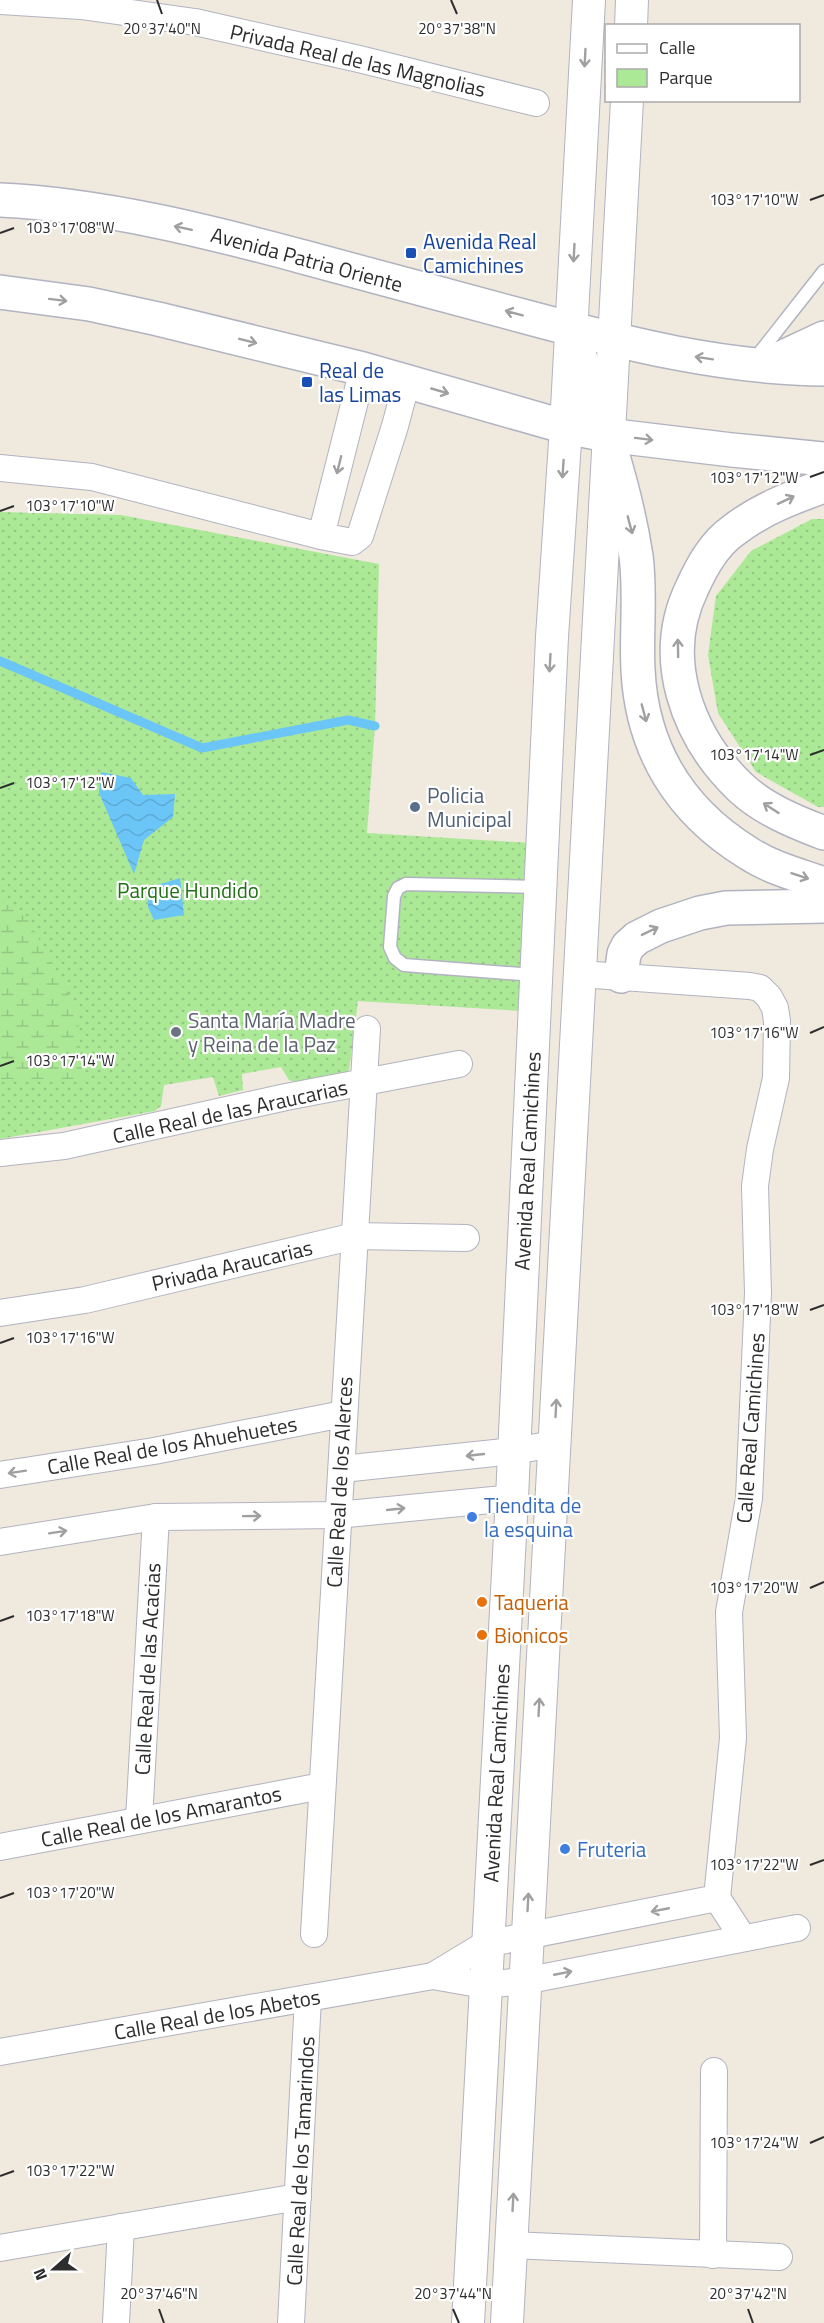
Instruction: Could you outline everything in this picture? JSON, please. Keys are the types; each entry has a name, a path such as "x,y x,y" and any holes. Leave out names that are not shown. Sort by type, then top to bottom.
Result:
{"main road":[{"name":"Avenida Patria Oriente","path":"0,200 113,213 236,239 614,341 687,356 756,366 824,369"},
{"path":"0,292 89,304 363,369 566,427 607,435 824,459"},
{"path":"570,328 607,435 633,537 638,572 638,671 642,705 653,743 669,779 692,808 716,830 749,854 783,870 824,884"},
{"path":"756,366 824,338"},
{"path":"824,486 791,497 732,530 711,553 688,595 679,619 677,642 682,690 690,716 717,761 741,788 776,812 824,833"},
{"path":"621,976 624,954 628,946 637,938 660,926 700,913 726,908 824,906"}],"street":[{"name":"Avenida Real Camichines","path":"468,2323 486,1944 512,1498 552,637 589,0"},
{"path":"631,24 632,0"},
{"name":"Privada Real de las Magnolias","path":"0,1 81,6 195,22 359,59 536,103"},
{"name":"Avenida Real Camichines","path":"507,2323 607,435 627,102"},
{"path":"321,537 363,369"},
{"path":"0,468 92,477 321,537 352,542 360,536 396,426 407,381"},
{"name":"Calle Real Camichines","path":"580,974 760,988 769,996 775,1008 776,1078 760,1149 755,1186 758,1293 748,1498 729,1611 733,1738 717,1898"},
{"name":"Calle Real de los Alerces","path":"314,1934 367,1029"},
{"name":"Calle Real de las Araucarias","path":"0,1153 64,1146 286,1097 459,1064"},
{"name":"Privada Araucarias","path":"0,1313 86,1300 355,1236 466,1239"},
{"name":"Calle Real de los Ahuehuetes","path":"0,1475 154,1451 343,1414"},
{"path":"342,1469 513,1451 554,1444"},
{"path":"0,1542 156,1517 337,1515 512,1498"},
{"name":"Calle Real de las Acacias","path":"139,1820 156,1517"},
{"name":"Calle Real de los Amarantos","path":"0,1846 322,1786"},
{"path":"717,1898 743,1938"},
{"name":"Calle Real de los Abetos","path":"433,1976 486,1944 717,1898"},
{"name":"Calle Real de los Abetos","path":"0,2052 433,1976 484,1985 524,1981 797,1928"},
{"name":"Calle Real de los Tamarindos","path":"291,2323 308,1998"},
{"path":"713,2255 714,2071"},
{"path":"0,2248 298,2197"},
{"path":"116,2323 121,2227"},
{"path":"511,2245 779,2257"}],"lane":[{"path":"756,366 824,271"},
{"path":"536,976 404,965 395,958 390,947 394,896 398,888 406,884 540,887"}],"green space":[{"name":"Parque Hundido","path":"0,512 121,515 379,564 375,726 367,833 531,843 521,1011 358,1001 349,1070 327,1083 314,1085 289,1080 281,1067 242,1074 243,1090 219,1096 213,1077 164,1085 161,1106 155,1111 0,1139"},
{"path":"812,519 824,519 824,807 818,807 756,772 718,713 708,655 716,596 751,551"},
{"path":"0,900 28,919 77,1010 83,1079 0,1079"}],"water":[{"path":"101,772 131,778 143,795 175,794 173,817 144,840 134,874 99,793"},
{"path":"180,878 184,915 154,920 148,907 148,888"}],"waterway":[{"path":"0,661 202,748 348,720 375,726"}],"place":[{"name":"Avenida Real Camichines","path":"411,253"},
{"name":"Real de las Limas","path":"307,382"},
{"name":"Policia Municipal","path":"415,807"},
{"name":"Santa María Madre y Reina de la Paz","path":"176,1032"},
{"name":"Tiendita de la esquina","path":"472,1517"},
{"name":"Taqueria","path":"482,1602"},
{"name":"Bionicos","path":"482,1635"},
{"name":"Fruteria","path":"565,1849"}]}
